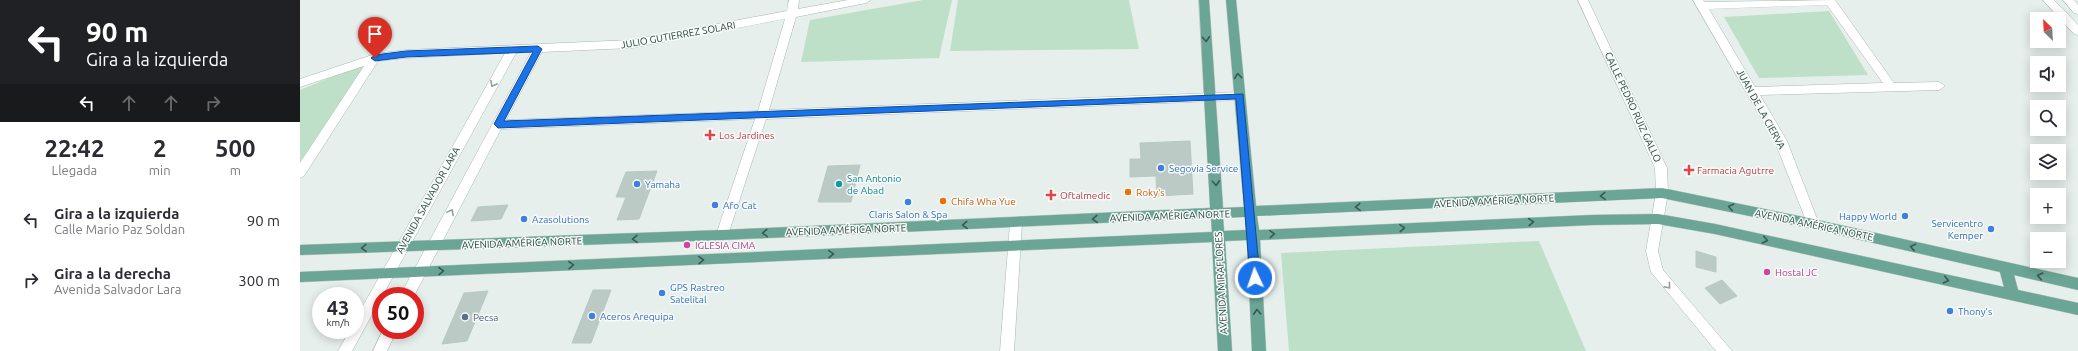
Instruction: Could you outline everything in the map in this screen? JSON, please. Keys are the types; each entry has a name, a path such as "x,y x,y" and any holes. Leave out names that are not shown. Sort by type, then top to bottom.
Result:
{"main road":[{"name":"AVENIDA MIRAFLORES","path":"1204,0 1225,351"},
{"path":"1231,0 1253,235 1259,351"},
{"name":"AVENIDA AMÉRICA NORTE","path":"300,250 433,247 1016,223 1662,193 1813,224 2006,269 2078,284"},
{"path":"300,277 1592,220 1658,219 1715,229 2078,309"},
{"path":"2006,269 2012,294"}],"street":[{"path":"722,235 762,115 792,14 794,0"},
{"name":"JULIO GUTIERREZ SOLARI","path":"300,83 375,58 406,54 631,44 866,0"},
{"name":"CALLE PEDRO RUIZ GALLO","path":"1583,0 1661,168 1662,193 1652,251 1657,272 1725,351"},
{"path":"1699,3 1830,0 1891,87"},
{"path":"2048,0 2078,31"},
{"path":"2068,0 2078,11"},
{"name":"JUAN DE LA CIERVA","path":"1699,3 1781,141 1813,224"},
{"path":"412,287 538,49"},
{"name":"AVENIDA SALVADOR LARA","path":"346,351 512,50"},
{"path":"300,173 375,58"},
{"path":"1752,91 1939,86"},
{"path":"498,124 1240,96"},
{"path":"1007,351 1016,223"},
{"path":"380,351 386,339"}],"green space":[{"path":"923,0 952,0 939,58 801,62 810,20"},
{"path":"958,0 1129,0 1139,49 950,51"},
{"path":"1829,11 1868,75 1759,78 1724,17"},
{"path":"366,63 300,162 300,90"},
{"path":"1539,241 1586,351 1289,351 1281,253"}],"building":[{"name":"Segovia Service","path":"1190,141 1193,194 1157,196 1156,176 1130,177 1130,159 1141,159 1140,143"},
{"name":"San Antonio de Abad","path":"860,165 851,202 818,202 828,166"},
{"name":"Yamaha","path":"657,171 639,219 617,220 626,197 616,197 626,172"},
{"path":"508,205 501,219 471,221 478,207"},
{"path":"1696,251 1716,257 1716,272 1696,267"},
{"path":"1722,280 1737,296 1720,304 1705,288"},
{"name":"Aceros Arequipa","path":"593,290 611,290 591,343 572,343"},
{"name":"Pecsa","path":"488,291 467,341 442,344 464,293"}],"place":[{"name":"Los Jardines","path":"710,135"},
{"name":"Segovia Service","path":"1161,168"},
{"name":"Farmacia Agutrre","path":"1689,170"},
{"name":"Yamaha","path":"637,184"},
{"name":"San Antonio de Abad","path":"839,184"},
{"name":"Roky's","path":"1128,192"},
{"name":"Oftalmedic","path":"1051,195"},
{"name":"Chifa Wha Yue","path":"943,201"},
{"name":"Claris Salon & Spa","path":"908,202"},
{"name":"Afo Cat","path":"715,205"},
{"name":"Happy World","path":"1905,216"},
{"name":"Azasolutions","path":"524,219"},
{"name":"Servicentro Kemper","path":"1991,229"},
{"name":"IGLESIA CIMA","path":"687,245"},
{"name":"Hostal JC","path":"1767,272"},
{"name":"GPS Rastreo Satelital","path":"662,293"},
{"name":"Thony's","path":"1950,311"},
{"name":"Aceros Arequipa","path":"592,316"},
{"name":"Pecsa","path":"465,317"}],"route":[{"path":"375,58 406,54 538,49 498,124 1240,96 1253,235 1255,278"}]}
